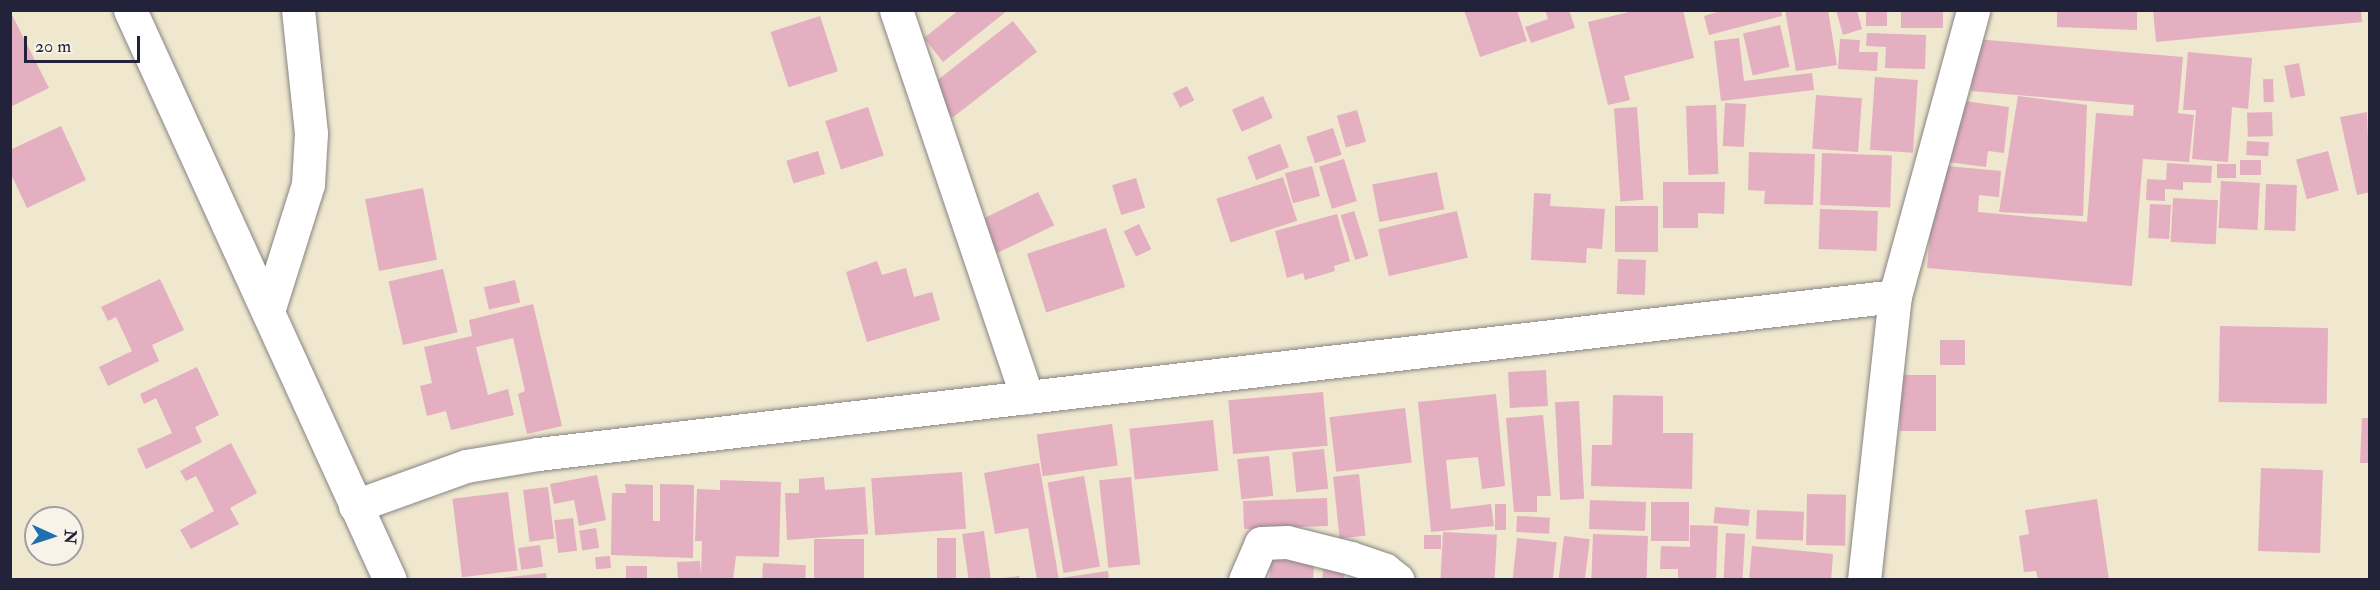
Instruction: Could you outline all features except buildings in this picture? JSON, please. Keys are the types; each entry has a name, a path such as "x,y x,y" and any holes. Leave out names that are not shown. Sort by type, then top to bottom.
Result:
{"street":[{"path":"130,10 269,308 355,506 390,579"},
{"path":"269,308 309,184 311,132 298,10"},
{"path":"896,10 1027,397"},
{"path":"1864,579 1895,296 1973,10"},
{"path":"355,506 466,466 517,458 1895,296"},
{"path":"1245,579 1262,543 1287,542 1351,558 1385,570 1398,579"}]}
